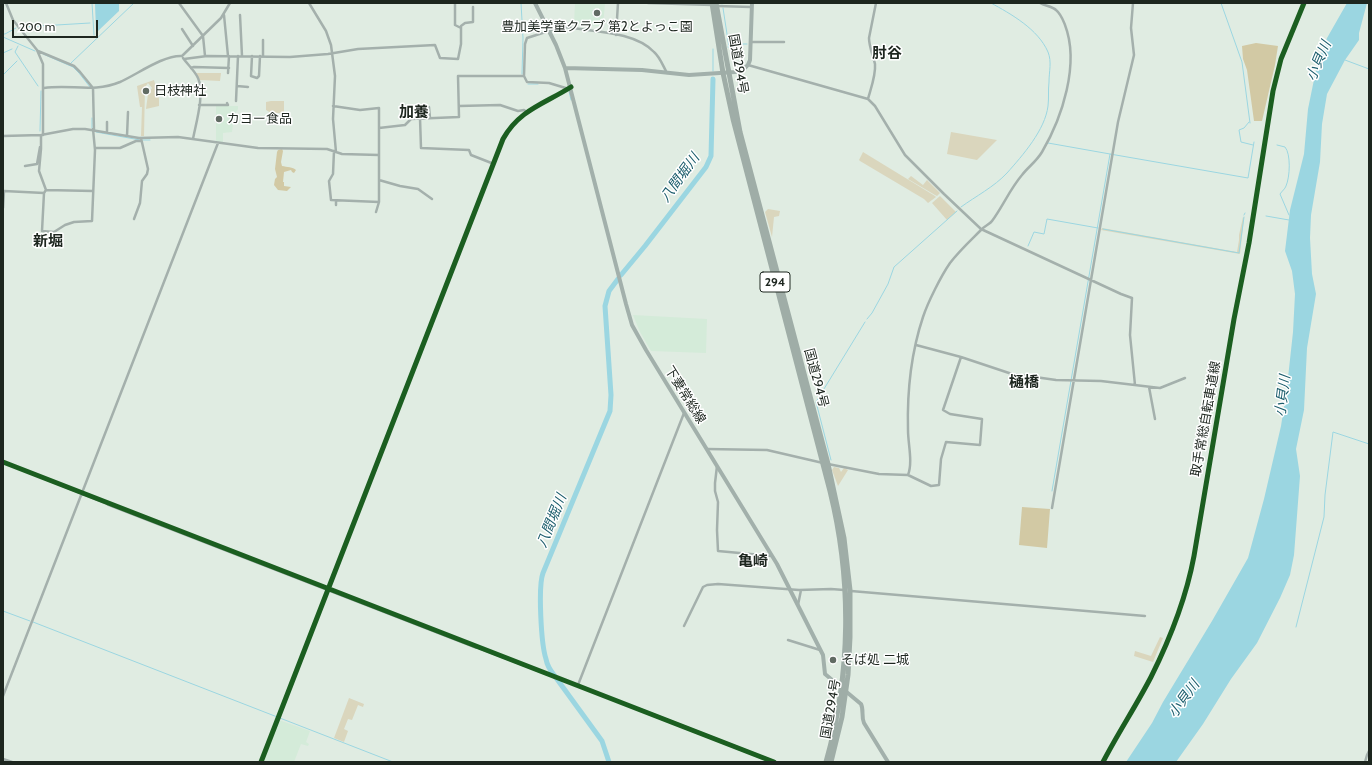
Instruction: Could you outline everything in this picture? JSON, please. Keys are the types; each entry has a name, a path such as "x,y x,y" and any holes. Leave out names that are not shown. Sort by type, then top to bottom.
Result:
{"highway":[{"name":"国道294号","path":"714,4 726,73 748,165 825,464 848,590 844,689 837,738 831,762"},
{"name":"国道294号","path":"826,762 844,689"}],"main road":[{"name":"下妻常総線","path":"535,3 565,68 630,319 646,350 772,556 824,658 825,674 861,704 864,723 888,762"},
{"path":"565,68 636,70 689,76 743,70 748,65 750,60 751,5"},
{"path":"108,504 476,647"},
{"path":"638,709 774,762"}],"street":[{"path":"6,3 13,20 37,50 43,64 44,88 40,147 37,164 25,166"},
{"path":"179,3 202,36 205,56"},
{"path":"183,57 224,14 230,3"},
{"path":"309,3 329,37 335,76 333,106 335,152 333,174 329,181 331,199 336,201 360,200 379,202"},
{"path":"455,3 455,24 461,28"},
{"path":"616,35 618,3"},
{"path":"648,3 751,5"},
{"path":"868,99 875,71 875,64 869,44 869,38 876,3"},
{"path":"908,475 910,468 908,432 909,389 916,345 925,312 943,274 960,251 981,229 992,222 1022,175 1037,159 1055,125 1064,99 1070,65 1069,38 1060,13 1052,7 1040,3"},
{"path":"1052,508 1119,118 1134,55 1131,28 1133,3"},
{"path":"44,88 93,88 113,84 166,59 176,56 290,57 358,49 435,45 440,58 458,59 461,44 461,28 464,23 473,22 473,7"},
{"path":"224,14 229,68 228,73"},
{"path":"236,101 240,56 240,15"},
{"path":"570,88 549,83 527,82 524,76 526,39 559,28 630,38 654,51 667,73"},
{"path":"182,29 193,46"},
{"path":"252,56 251,76 257,78 259,76 263,40"},
{"path":"750,42 784,42"},
{"path":"37,50 74,66 93,88 93,129 95,148 92,221 74,222 65,225 54,232 42,231 45,191 40,171 40,147"},
{"path":"183,57 198,77 200,91 199,105 192,139"},
{"path":"748,65 868,99 875,106 905,154 981,229 1132,298 1130,335 1135,385"},
{"path":"191,68 194,66 229,68"},
{"path":"379,128 405,125 411,119 459,117 458,76 524,76"},
{"path":"237,86 248,87"},
{"path":"261,762 507,133 518,119 527,112 570,88"},
{"path":"190,91 200,91"},
{"path":"199,105 228,105 228,102"},
{"path":"459,106 500,105 518,111 524,110 527,112"},
{"path":"333,106 360,110 380,108 378,155 379,202 376,212"},
{"path":"428,107 430,118"},
{"path":"127,136 128,112"},
{"path":"420,118 421,148 469,150 471,155 494,164"},
{"path":"107,122 107,132"},
{"path":"3,136 42,135 76,129 93,129 141,140"},
{"path":"95,148 120,148 141,140 175,137 258,148 327,149 347,155 378,155"},
{"path":"134,219 140,203 142,181 147,174 148,169 141,140"},
{"path":"3,696 218,143"},
{"path":"379,180 418,189 432,199"},
{"path":"3,208 4,191 94,191"},
{"path":"916,345 961,357 1012,374 1069,380 1101,381 1160,388 1185,378"},
{"path":"707,449 767,450 825,464 879,474 908,475 931,486 938,486 940,483 941,459 946,442 980,444 982,419 950,414 942,410 961,357"},
{"path":"1149,386 1155,419"},
{"path":"578,685 684,412"},
{"path":"3,462 108,504"},
{"path":"717,466 715,491 718,502 718,551 772,556"},
{"path":"684,626 702,589 707,585 718,584 790,590 831,588 1145,616"},
{"path":"798,605 801,590"},
{"path":"788,640 820,650"},
{"path":"476,647 638,709"},
{"path":"1365,762 1366,754 1369,751"},
{"path":"3,759 12,762"}],"shaded area":[{"path":"575,3 605,3 603,26 574,25"},
{"path":"1256,43 1278,46 1262,121 1254,121 1242,46"},
{"path":"195,73 221,73 220,81 200,80"},
{"path":"154,80 159,99 159,106 146,109 148,94 151,93 150,90 152,88 148,83 145,87 144,136 141,136 142,107 140,107 137,86"},
{"path":"284,101 284,113 271,113 266,110 266,102"},
{"path":"216,106 238,106 238,109 234,115 232,132 223,133 223,143 216,143"},
{"path":"951,132 997,140 977,160 947,154"},
{"path":"282,149 282,166 296,170 294,173 291,170 284,172 284,186 291,187 287,191 278,190 274,185 277,177 275,169 277,152 278,150"},
{"path":"863,152 936,197 928,203 924,199 860,161 859,160"},
{"path":"911,176 923,185 927,180 940,193 937,196 935,195 908,179"},
{"path":"940,196 956,212 947,220 932,203"},
{"path":"768,209 780,211 779,216 774,217 772,237 765,212"},
{"path":"1243,217 1240,254 1101,230 1102,228 1237,252"},
{"path":"633,315 707,319 706,353 651,351 640,332"},
{"path":"834,467 839,468 841,472 844,468 848,470 838,486 832,470"},
{"path":"1022,507 1050,509 1047,548 1019,545"},
{"path":"1160,637 1163,638 1153,662 1134,656 1135,651 1151,656"},
{"path":"349,698 364,704 363,707 358,705 352,720 348,719 344,729 348,731 344,742 334,738"},
{"path":"279,720 310,731 306,742 309,744 308,746 301,744 294,762 268,762 263,760"}],"water":[{"path":"119,3 119,11 98,31 96,31 95,4"},
{"name":"小貝川","path":"1347,3 1367,3 1359,33 1359,40 1345,60 1327,94 1322,124 1320,162 1311,215 1310,238 1312,274 1316,294 1307,348 1304,410 1296,449 1300,476 1294,555 1290,575 1257,643 1231,679 1203,724 1176,762 1126,762 1152,723 1248,558 1264,499 1281,426 1287,387 1293,332 1295,294 1292,271 1285,251 1290,210 1304,154 1308,109 1317,65 1327,38"}],"waterway":[{"path":"92,3 94,35"},
{"path":"71,63 134,3"},
{"path":"521,3 523,38 522,74"},
{"path":"961,207 996,183 1007,173 1038,133 1043,124 1048,106 1050,59 1044,44 1031,29 991,3"},
{"path":"1221,3 1242,62 1250,123"},
{"name":"八間堀川","path":"723,8 728,47"},
{"path":"23,27 90,23"},
{"path":"3,34 16,28"},
{"path":"3,37 35,51"},
{"path":"730,44 747,44"},
{"path":"18,46 15,52 38,86"},
{"path":"3,53 12,49"},
{"name":"八間堀川","path":"713,49 713,71"},
{"path":"43,54 73,67 90,87"},
{"path":"1345,60 1369,69"},
{"path":"3,75 17,61"},
{"name":"八間堀川","path":"621,275 706,167 711,156 713,79"},
{"path":"528,84 538,84"},
{"path":"40,131 41,91"},
{"path":"569,91 571,100"},
{"path":"92,118 92,128"},
{"path":"1249,122 1244,128 1239,130 1241,142 1253,145"},
{"path":"96,132 140,140"},
{"path":"143,140 150,140"},
{"path":"1052,491 1110,154 1248,178 1254,142"},
{"path":"1048,143 1110,154"},
{"path":"1277,145 1285,147 1288,155 1289,172 1287,182 1285,188 1280,194 1289,215"},
{"path":"867,319 872,313 888,284 894,267 957,211"},
{"path":"1266,216 1289,220"},
{"path":"1103,229 1239,253 1244,217"},
{"path":"1028,246 1034,232 1044,234 1047,219 1098,228"},
{"name":"八間堀川","path":"609,762 602,741 546,661 541,615 541,580 610,411 611,395 605,306 609,291 618,279"},
{"path":"831,460 816,402 865,322"},
{"path":"1296,627 1324,517 1325,495 1333,432 1369,444"},
{"path":"3,611 30,621"},
{"path":"33,622 393,762"}],"cycle path":[{"name":"取手常総自転車道線","path":"1103,762 1158,663 1177,618 1187,588 1194,556 1234,319 1249,243 1273,91 1281,59 1304,3"},
{"path":"261,762 503,139 509,129 524,114 571,87"},
{"path":"3,462 774,762"}],"place":[{"name":"豊加美学童クラブ 第2とよっこ園","path":"597,13"},
{"name":"日枝神社","path":"146,91"},
{"name":"カヨー食品","path":"219,119"},
{"name":"そば処 二城","path":"833,660"}],"district":[{"name":"肘谷","path":"887,54"},
{"name":"加養","path":"414,113"},
{"name":"新堀","path":"48,242"},
{"name":"樋橋","path":"1024,383"},
{"name":"亀崎","path":"753,562"}]}
